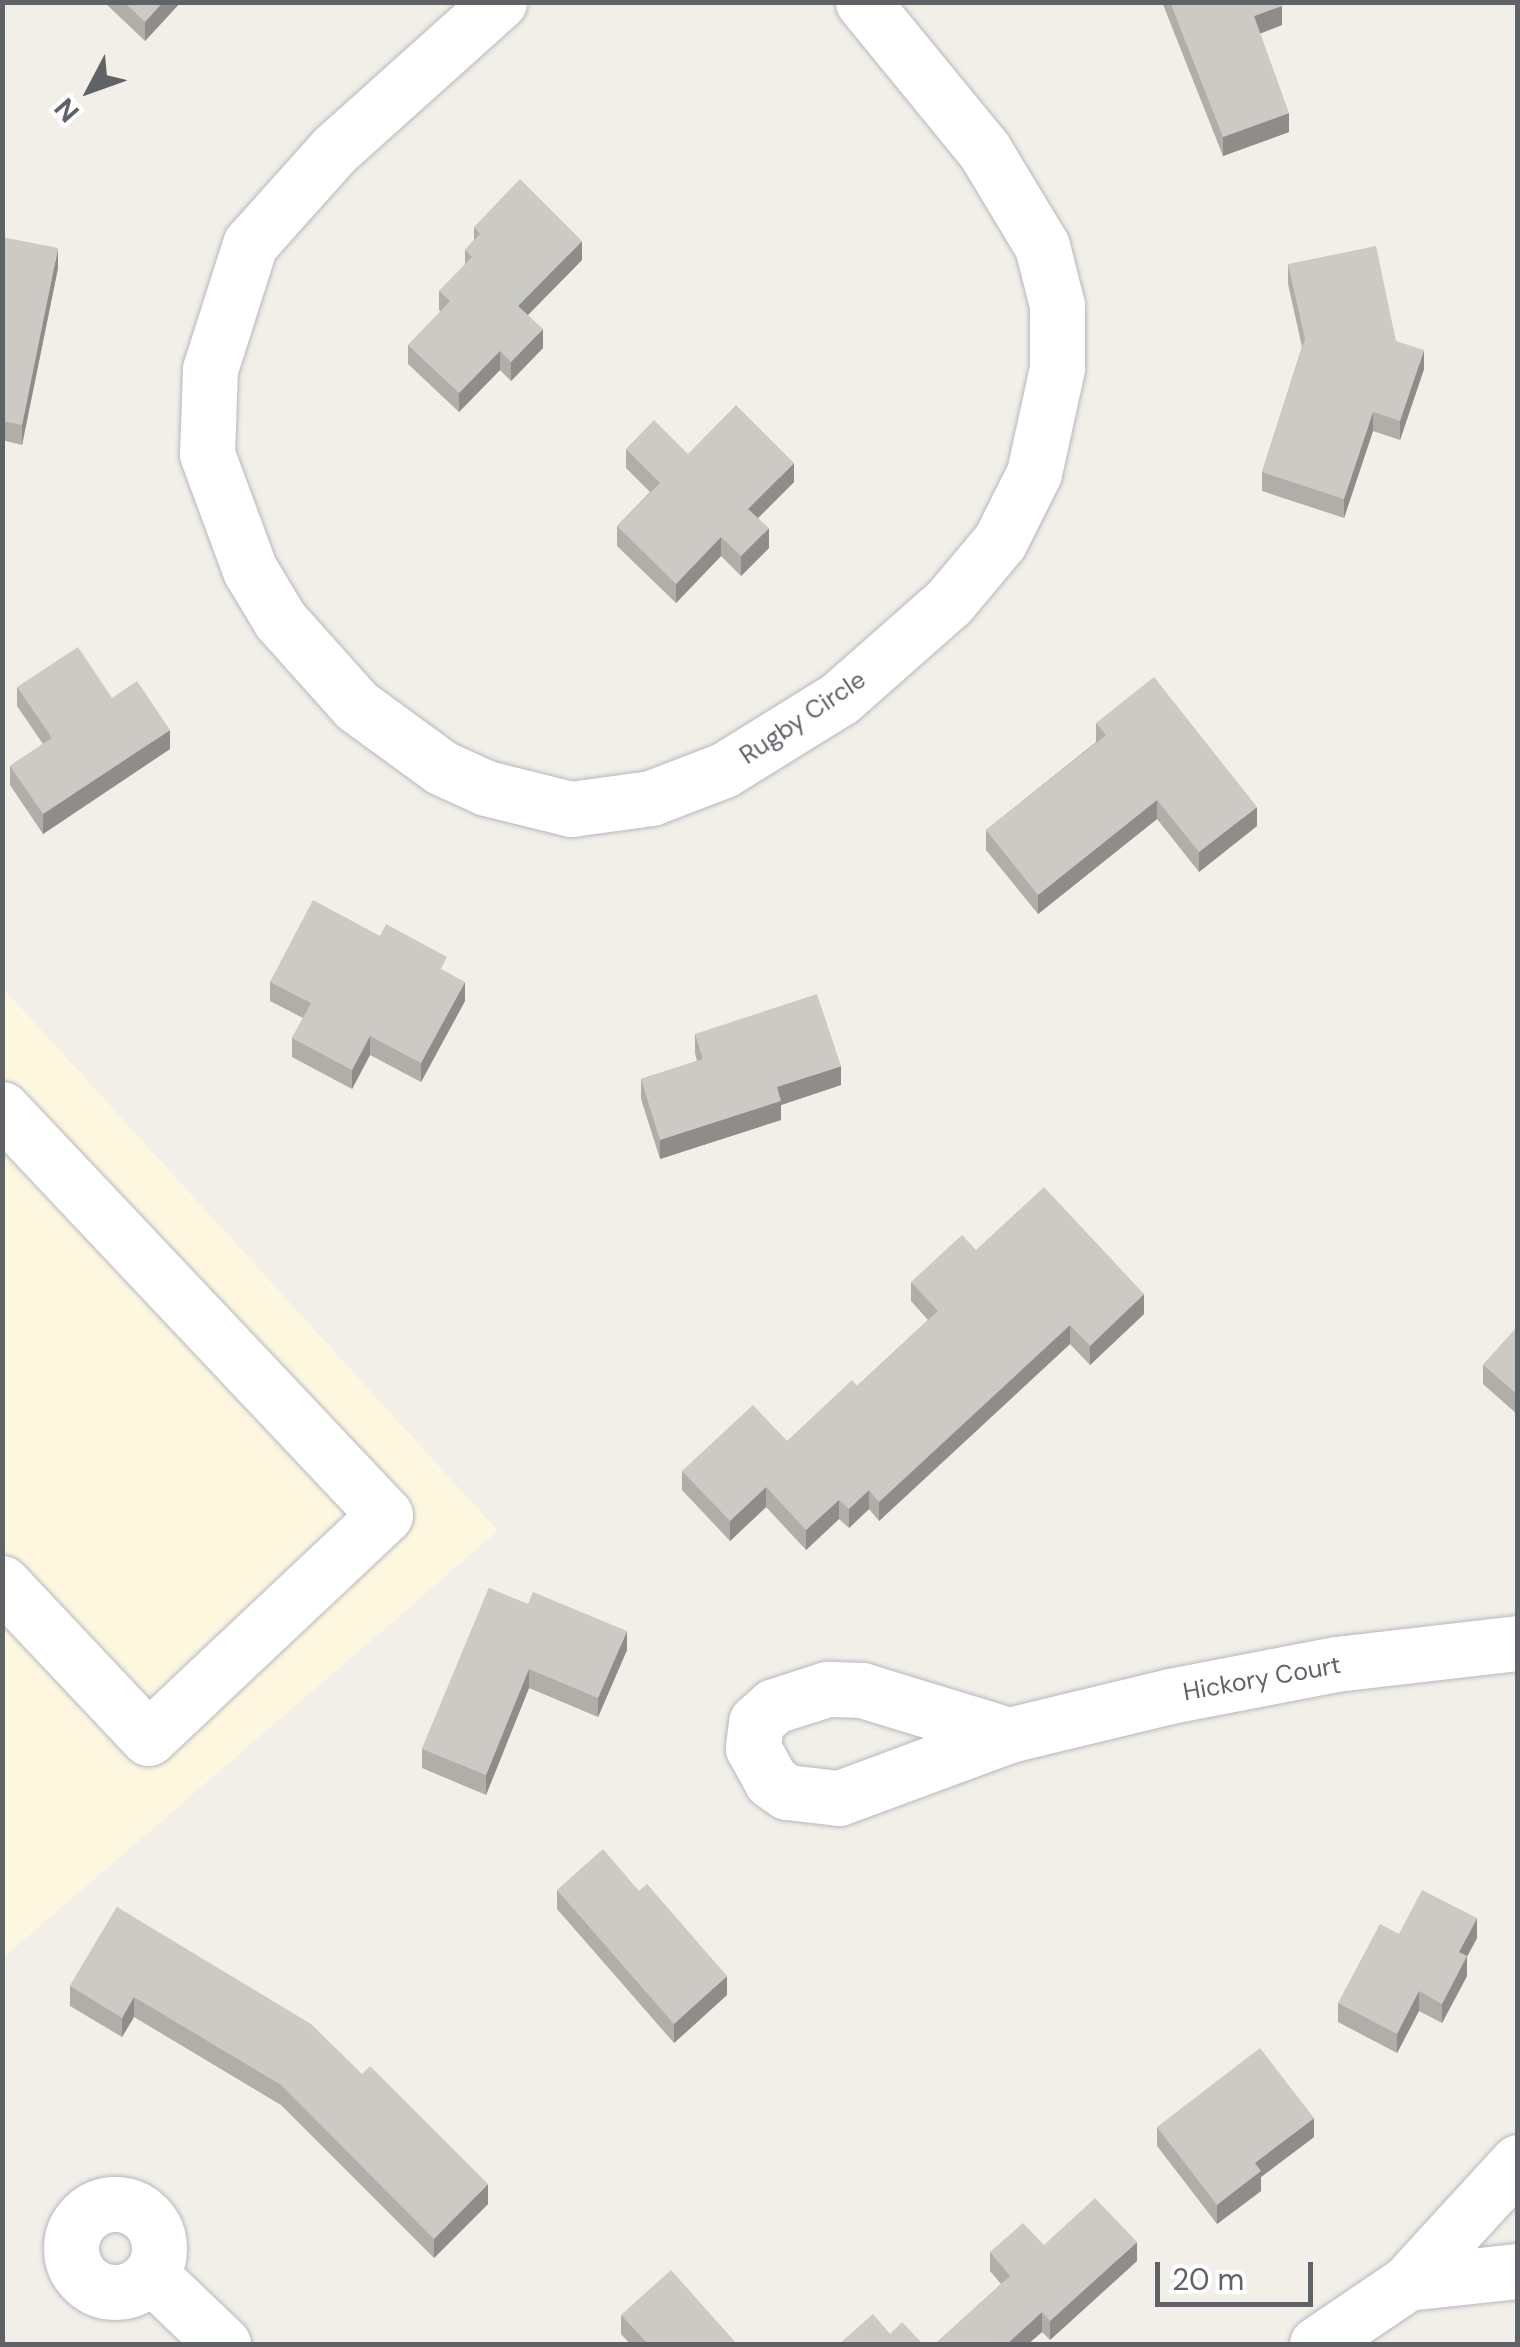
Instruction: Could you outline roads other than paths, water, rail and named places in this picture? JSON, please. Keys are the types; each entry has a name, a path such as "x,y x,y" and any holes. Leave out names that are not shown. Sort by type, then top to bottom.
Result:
{"street":[{"name":"Rugby Circle","path":"499,2 335,149 250,244 210,369 206,454 250,570 280,620 357,706 442,768 530,802 571,809 651,798 724,770 840,698 949,602 1000,541 1034,473 1057,368 1056,305 1042,246 984,150 863,2"},
{"path":"2,1109 384,1515 148,1738 2,1583"},
{"name":"Hickory Court","path":"1009,1735 1252,1678 1518,1642"},
{"path":"1317,2344 1407,2284 1518,2162"},
{"path":"1407,2284 1518,2272"},
{"path":"151,2275 223,2344"}]}
